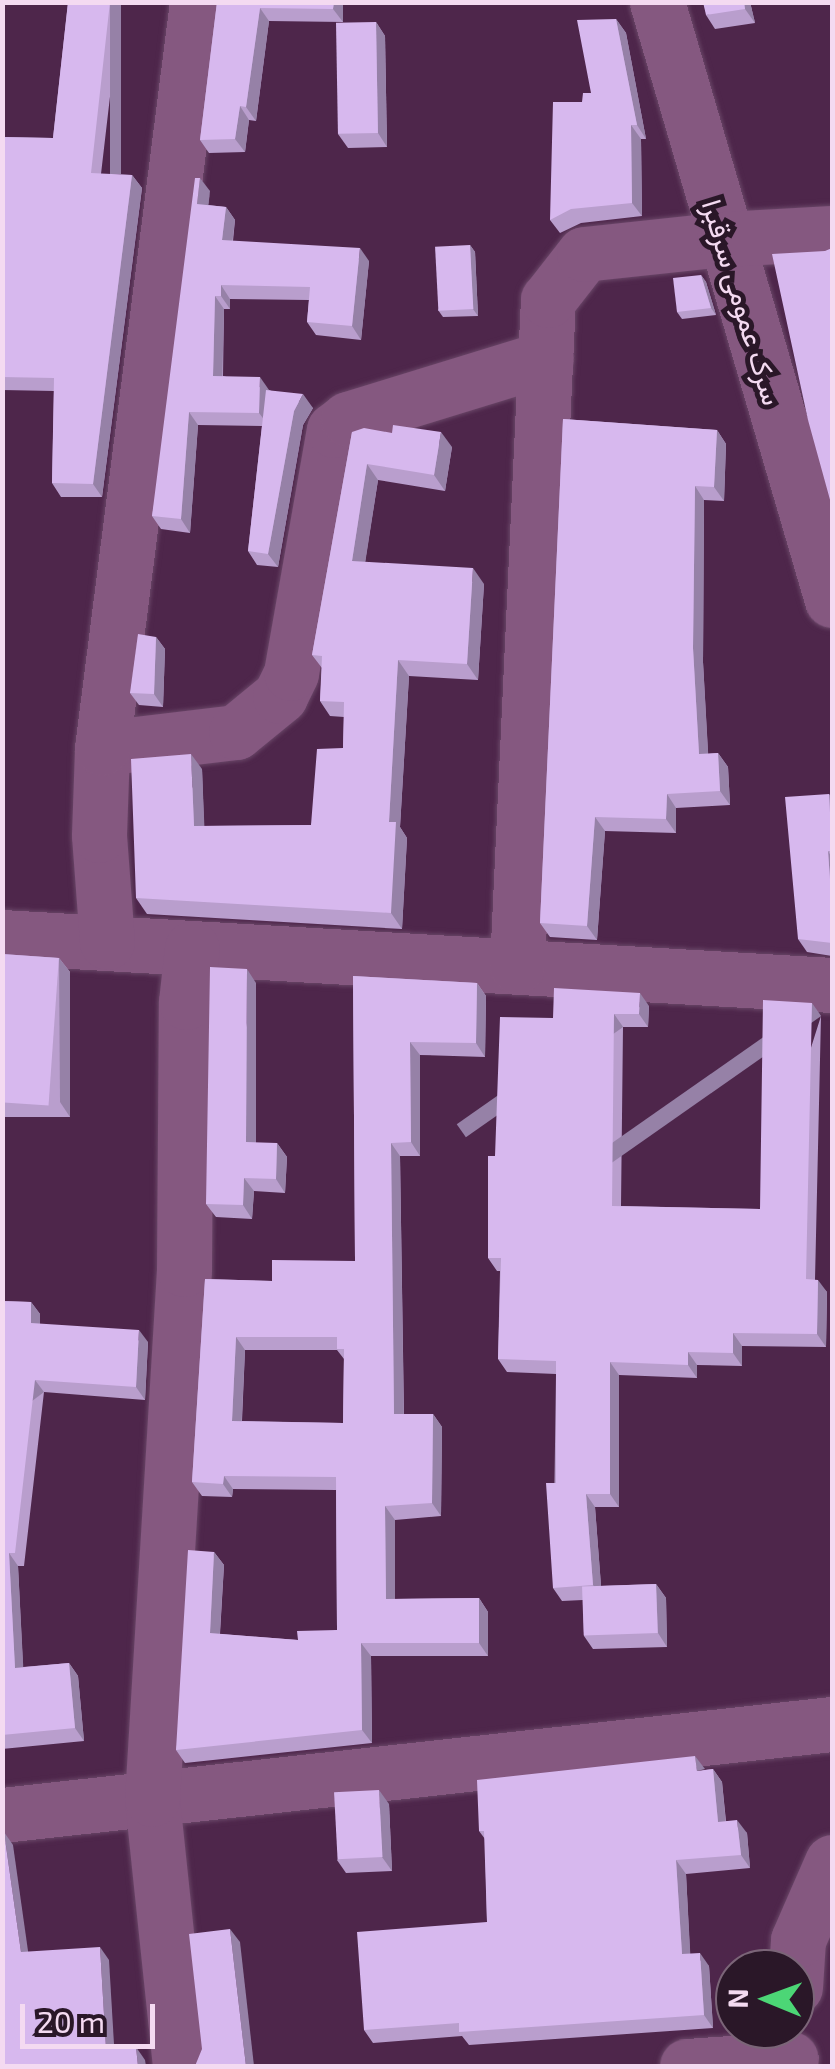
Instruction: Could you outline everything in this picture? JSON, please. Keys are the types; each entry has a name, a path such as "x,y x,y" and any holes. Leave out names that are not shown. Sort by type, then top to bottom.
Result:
{"street":[{"path":"107,942 98,836 102,748 197,2"},
{"name":"سرک عمومی سرقبرا","path":"657,2 832,600"},
{"path":"517,966 548,300 584,254 724,238 832,233"},
{"path":"102,748 236,732 280,696 290,674 334,430 348,419 546,358"},
{"path":"2,937 832,985"},
{"path":"180,2066 152,1799 184,1270 186,1002 192,948"},
{"path":"2,1815 832,1724"},
{"path":"797,1949 832,1862"},
{"path":"687,2066 791,2052"}],"building":[{"path":"68,2 110,2 91,173 132,175 93,484 52,483 54,378 2,377 2,137 53,138"},
{"path":"217,2 334,2 333,9 260,8 246,107 240,106 235,139 200,140"},
{"path":"703,2 744,2 745,9 706,15"},
{"path":"616,19 637,125 631,125 632,203 571,209 550,220 553,102 582,102 583,93 591,93 577,20"},
{"path":"376,22 378,133 338,134 336,23"},
{"path":"195,178 200,178 197,204 226,207 222,240 360,248 352,326 307,322 310,287 221,285 221,296 215,296 213,376 260,377 259,413 189,412 181,519 152,516"},
{"path":"470,245 473,309 438,311 435,247"},
{"path":"832,248 832,507 808,420 772,254"},
{"path":"701,275 711,308 677,312 673,278"},
{"path":"266,390 303,394 294,411 268,554 248,551"},
{"path":"563,419 717,430 714,487 695,486 693,648 699,754 718,753 720,791 667,794 666,819 595,817 587,926 540,923"},
{"path":"393,425 441,432 434,475 367,464 352,561 473,568 467,664 398,660 389,822 396,822 391,913 136,898 131,759 191,754 194,826 311,825 317,749 343,748 344,702 320,701 322,656 312,655 352,432 364,428 392,433"},
{"path":"138,634 156,637 154,694 130,693"},
{"path":"829,794 832,943 798,939 785,797"},
{"path":"2,954 59,958 49,1106 2,1102"},
{"path":"210,967 247,969 246,1142 277,1143 276,1179 244,1178 243,1205 206,1204"},
{"path":"353,976 477,983 476,1043 410,1042 411,1142 391,1143 394,1414 433,1414 432,1503 385,1506 386,1599 479,1598 479,1643 361,1643 362,1730 176,1750 188,1550 214,1552 210,1633 298,1640 297,1631 337,1630 336,1477 224,1476 223,1484 192,1482 205,1279 272,1281 272,1260 355,1261","holes":["236,1337 337,1337 337,1349 344,1349 343,1423 232,1421"]},
{"path":"554,988 640,993 639,1014 614,1014 612,1206 760,1209 763,1000 812,1003 806,1279 818,1280 817,1334 733,1333 733,1353 688,1352 688,1365 610,1362 610,1494 586,1494 593,1585 553,1588 546,1483 556,1483 556,1361 498,1359 501,1258 488,1258 488,1156 495,1156 500,1017 553,1018"},
{"path":"2,1301 31,1302 31,1323 139,1330 136,1387 35,1380 15,1553 9,1553 15,1668 69,1663 75,1728 2,1735"},
{"path":"656,1584 658,1633 584,1636 582,1587"},
{"path":"695,1756 697,1771 713,1769 718,1822 737,1820 741,1855 676,1860 682,1954 700,1953 704,2015 459,2032 459,2023 364,2030 357,1932 487,1922 484,1831 479,1831 477,1780"},
{"path":"379,1790 383,1857 338,1859 334,1792"},
{"path":"2,1832 21,1952 100,1947 106,2048 136,2047 138,2066 2,2066"},
{"path":"230,1929 246,2066 195,2066 202,2049 189,1934"}]}
